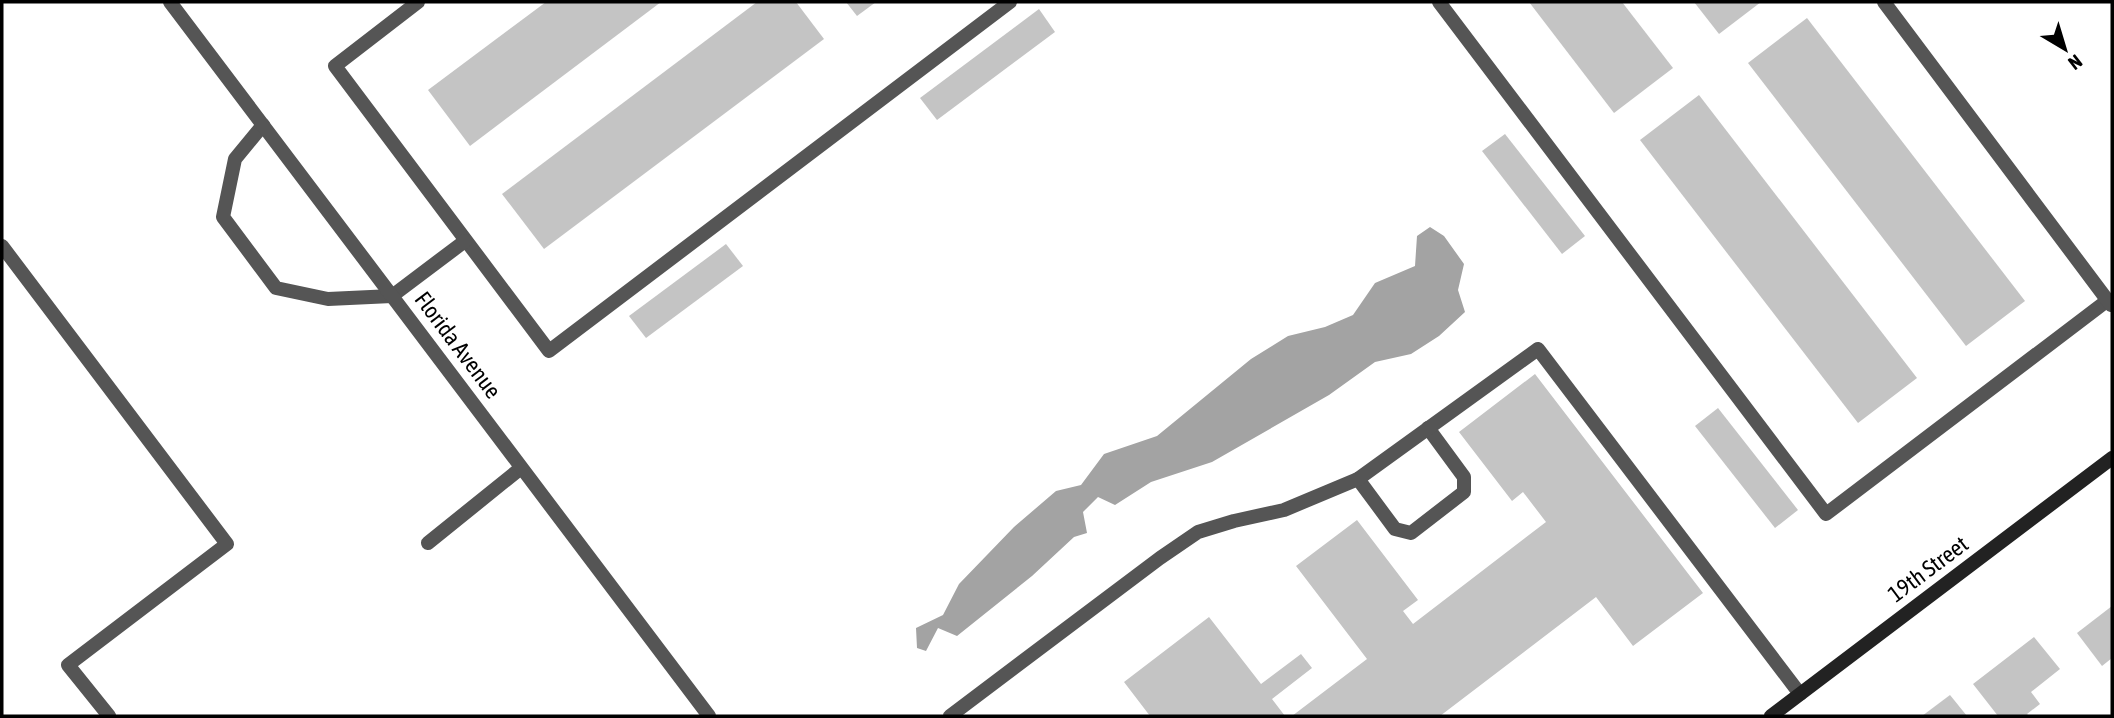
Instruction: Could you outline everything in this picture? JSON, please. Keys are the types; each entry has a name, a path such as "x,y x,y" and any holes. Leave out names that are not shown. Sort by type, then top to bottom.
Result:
{"main road":[{"name":"19th Street","path":"1771,716 2112,458"}],"street":[{"name":"Florida Avenue","path":"170,2 709,716"},
{"path":"418,2 335,66 549,351 1010,2"},
{"path":"1438,2 1826,514 2110,303 1884,2"},
{"path":"263,125 235,159 223,217 276,288 328,299 392,296 465,241"},
{"path":"2,246 227,544 68,665 109,716"},
{"path":"960,713 1160,558 1198,533 1234,521 1284,510 1357,479 1538,349 1800,694"},
{"path":"1357,479 1395,529 1411,533 1464,492 1464,477 1428,428"},
{"path":"428,543 522,468"}],"shaded area":[{"path":"1430,227 1444,236 1464,264 1458,290 1465,312 1439,336 1411,354 1375,362 1329,395 1212,462 1151,482 1115,505 1098,497 1083,512 1087,533 1074,537 1032,576 957,636 938,628 926,651 917,648 916,628 943,615 959,584 1014,527 1056,491 1081,485 1104,454 1157,436 1251,359 1288,336 1325,327 1353,315 1375,283 1415,266 1417,236"}],"building":[{"path":"546,2 661,2 470,146 428,90"},
{"path":"757,2 796,2 824,39 544,249 502,194"},
{"path":"846,2 876,2 857,16"},
{"path":"1529,2 1622,2 1673,68 1614,113"},
{"path":"1694,2 1761,2 1719,34"},
{"path":"1039,9 1055,32 937,120 920,98"},
{"path":"1807,18 2025,301 1966,346 1748,63"},
{"path":"1699,95 1917,378 1858,423 1640,140"},
{"path":"1505,134 1585,236 1562,254 1482,151"},
{"path":"726,244 743,266 646,338 629,316"},
{"path":"1535,374 1703,593 1633,646 1596,597 1440,716 1292,716 1367,659 1296,566 1357,520 1418,600 1403,611 1413,624 1546,522 1523,492 1512,501 1459,432"},
{"path":"1718,408 1798,510 1775,528 1695,426"},
{"path":"2112,606 2112,658 2102,666 2077,633"},
{"path":"1209,617 1261,684 1301,654 1312,668 1272,699 1285,716 1150,716 1124,682"},
{"path":"2034,637 2060,669 2031,692 2040,704 2027,714 2029,716 1998,716 1973,684"},
{"path":"1950,695 1967,716 1922,716"}]}
